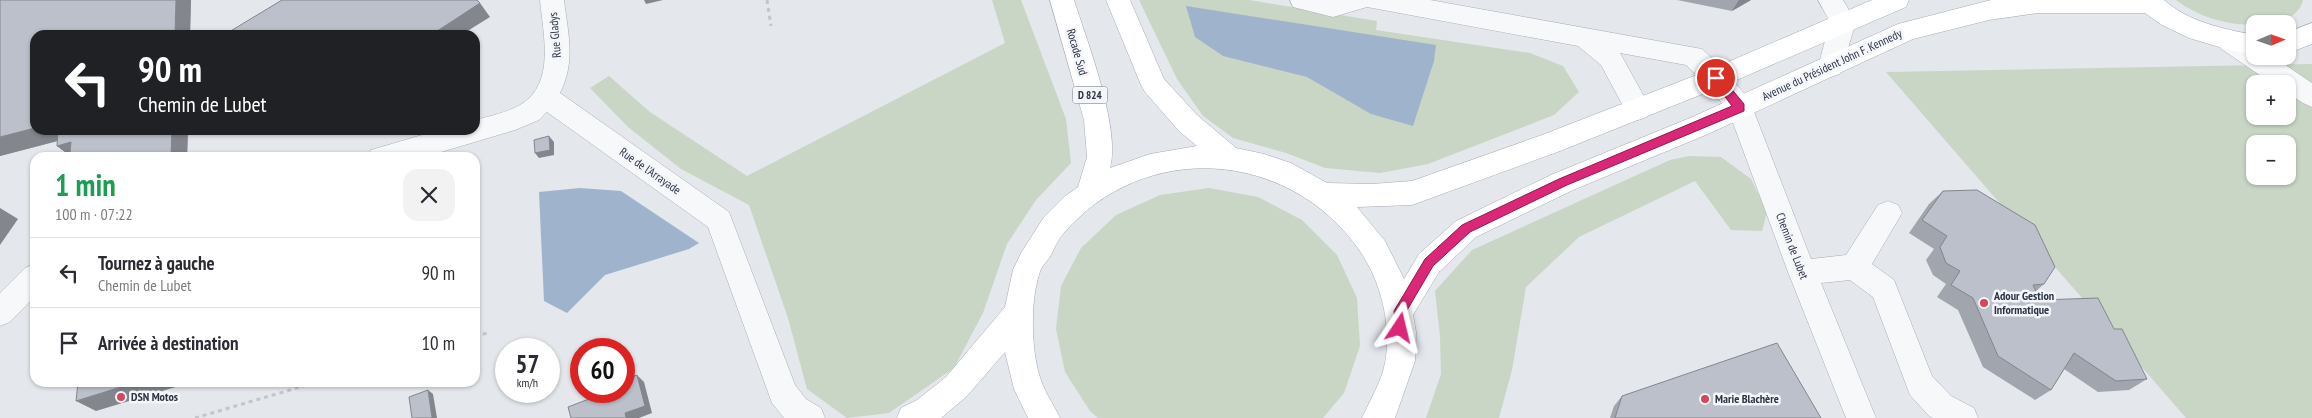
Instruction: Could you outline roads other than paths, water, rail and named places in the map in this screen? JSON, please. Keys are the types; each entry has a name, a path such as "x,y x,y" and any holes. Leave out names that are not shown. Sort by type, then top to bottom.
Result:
{"main road":[{"name":"Rocade Sud","path":"1062,0 1097,120 1100,157 1090,192"},
{"path":"1118,0 1154,85 1188,123 1228,158"},
{"path":"1324,194 1372,196 1412,192 1550,143 1716,78 1836,11 1897,0"},
{"name":"Avenue du Président John F. Kennedy","path":"1400,311 1429,263 1466,229 1563,182 1740,108 1907,31 1989,10 2066,1 2148,1"},
{"path":"2148,1 2174,19 2200,32 2229,41 2246,44"},
{"path":"2296,40 2312,33"},
{"path":"1045,418 1036,406 1019,361 1017,314 1028,267 1054,225 1090,192 1132,170 1179,159 1228,158 1262,165 1294,177 1324,194 1360,226 1386,266 1400,311 1400,362 1383,411 1377,418"},
{"path":"912,418 922,414 963,380 1017,314"}],"street":[{"name":"Rue Gladys","path":"545,97 554,79 558,59 552,0"},
{"path":"1302,0 1333,7 1359,0"},
{"name":"Chemin de Lubet","path":"1375,0 1693,56 1716,78 1740,108 1802,272 1862,418"},
{"path":"1830,67 1836,11"},
{"path":"1585,37 1610,58 1638,109"},
{"path":"2229,41 2312,96"},
{"path":"480,129 506,122 530,112 545,97"},
{"name":"Rue de l'Arrayade","path":"545,97 718,220 783,393 795,409 810,418"},
{"path":"401,152 460,135"},
{"path":"1854,267 1888,213"},
{"path":"1802,272 1854,267 1884,289 1921,385 1940,406 1963,418"},
{"path":"0,313 30,282"}],"water":[{"path":"1186,6 1436,45 1434,61 1413,126 1371,114 1307,77 1223,56 1195,37"},
{"path":"580,188 621,191 699,243 689,249 605,275 567,313 544,301 539,192"}],"place":[{"name":"Adour Gestion Informatique","path":"1984,303"},
{"name":"DSN Motos","path":"121,397"},
{"name":"Marie Blachère","path":"1705,399"}]}
